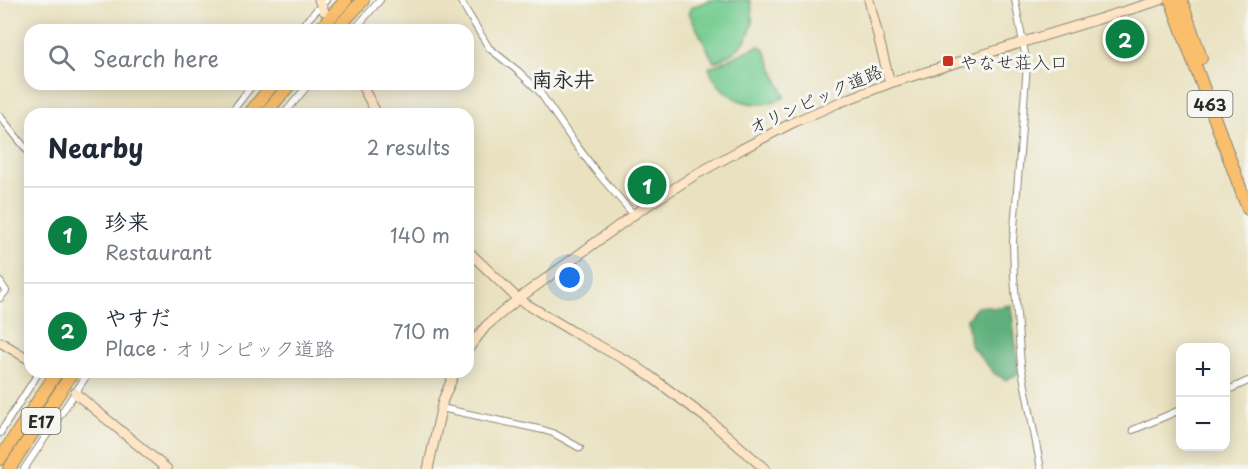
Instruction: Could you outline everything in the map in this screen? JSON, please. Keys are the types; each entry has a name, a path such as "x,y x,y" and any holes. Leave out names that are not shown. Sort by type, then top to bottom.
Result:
{"highway":[{"path":"324,24 346,0"},
{"path":"341,24 363,0"},
{"name":"463","path":"1171,0 1248,209"},
{"name":"463","path":"1181,0 1248,188"},
{"path":"254,108 268,90"},
{"path":"270,108 285,90"},
{"name":"E17","path":"0,459 53,378"},
{"name":"E17","path":"9,469 69,378"}],"street":[{"path":"359,24 380,0"},
{"path":"460,0 489,48 539,91 595,170 634,215"},
{"path":"869,0 890,83"},
{"path":"1015,0 1027,65 1014,241 1014,276 1021,365 1041,469"},
{"name":"オリンピック道路","path":"474,342 486,326 518,299 634,215 694,175 803,118 890,83 1161,0"},
{"path":"304,24 323,4"},
{"path":"235,108 248,90"},
{"path":"289,108 304,90"},
{"path":"364,90 374,108"},
{"path":"0,116 24,146"},
{"path":"474,257 518,299 633,364 709,420 765,469"},
{"path":"0,282 6,291 0,298"},
{"path":"0,342 24,356"},
{"path":"0,433 35,378"},
{"path":"24,469 73,391 84,378"},
{"path":"428,469 441,408 452,378"},
{"path":"1230,389 1248,381"},
{"path":"73,391 167,469"},
{"path":"441,408 543,429 580,448"},
{"path":"1132,430 1176,412"}],"green space":[{"path":"710,0 750,0 752,11 750,31 741,46 714,62 689,13 692,7"},
{"path":"758,46 764,48 785,97 762,104 740,100 731,95 722,88 709,68"},
{"path":"1011,305 1019,373 1006,380 995,374 970,345 967,319 977,307 992,308"}],"place":[{"name":"やすだ","path":"1125,39"},
{"name":"やなせ荘入口","path":"948,61"},
{"name":"珍来","path":"647,185"}],"district":[{"name":"南永井","path":"563,78"}]}
